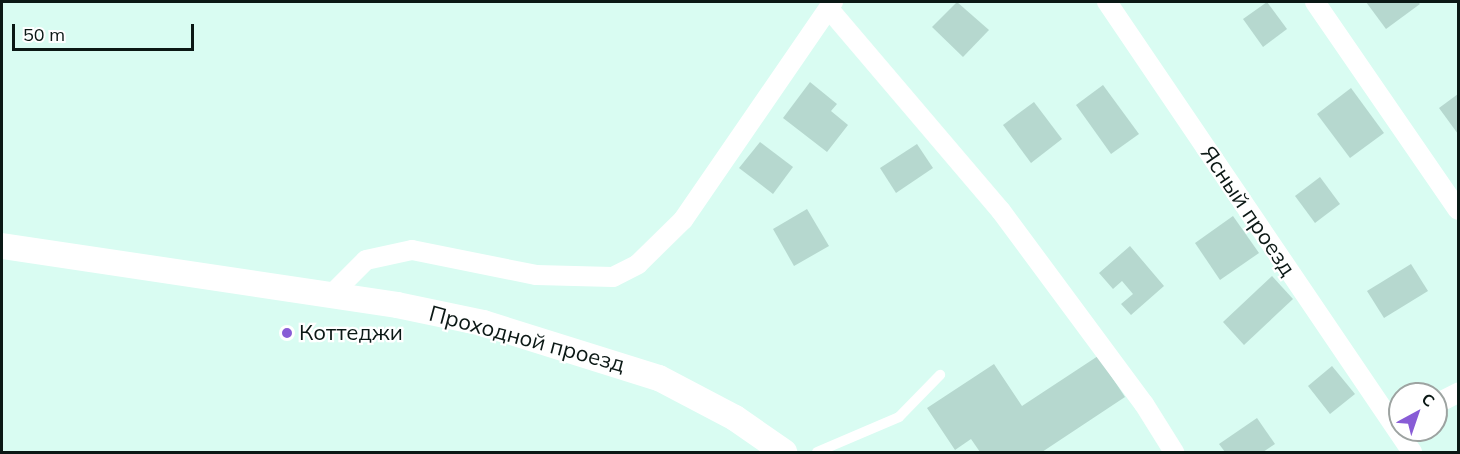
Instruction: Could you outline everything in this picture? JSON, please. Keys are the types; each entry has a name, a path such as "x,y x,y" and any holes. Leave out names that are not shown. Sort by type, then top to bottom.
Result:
{"street":[{"name":"Ясный проезд","path":"1107,2 1388,408"},
{"path":"1315,2 1458,210"},
{"path":"329,297 366,260 412,249 536,275 613,277 638,264 683,220 831,5 1001,211 1144,404 1174,453"},
{"name":"Проходной проезд","path":"2,246 329,297 397,305 483,323 609,360 669,382 735,418 784,453"}],"lane":[{"path":"817,453 899,417 940,375"}],"building":[{"path":"957,2 989,30 963,57 932,27"},
{"path":"1267,2 1287,29 1263,47 1243,19"},
{"path":"1366,2 1418,2 1420,4 1386,29"},
{"path":"810,82 837,104 831,111 848,125 827,152 783,118"},
{"path":"1103,85 1139,134 1111,154 1076,105"},
{"path":"1351,88 1384,133 1350,158 1317,114"},
{"path":"1458,94 1458,134 1439,108"},
{"path":"1034,102 1062,139 1031,163 1003,125"},
{"path":"760,142 793,167 773,194 739,168"},
{"path":"917,144 933,168 896,193 880,168"},
{"path":"1320,177 1340,204 1315,223 1295,196"},
{"path":"807,209 829,246 794,266 773,229"},
{"path":"1233,216 1259,253 1220,280 1195,243"},
{"path":"1130,246 1164,286 1131,315 1121,304 1133,294 1122,281 1113,289 1099,273"},
{"path":"1411,264 1428,291 1384,318 1367,291"},
{"path":"1272,276 1293,299 1244,345 1223,322"},
{"path":"1098,356 1125,397 1042,452 980,452 971,439 955,450 927,408 994,364 1022,406"},
{"path":"1332,366 1355,394 1330,414 1308,386"},
{"path":"1257,418 1275,444 1263,452 1225,452 1219,444"}],"place":[{"name":"Коттеджи","path":"287,333"}]}
